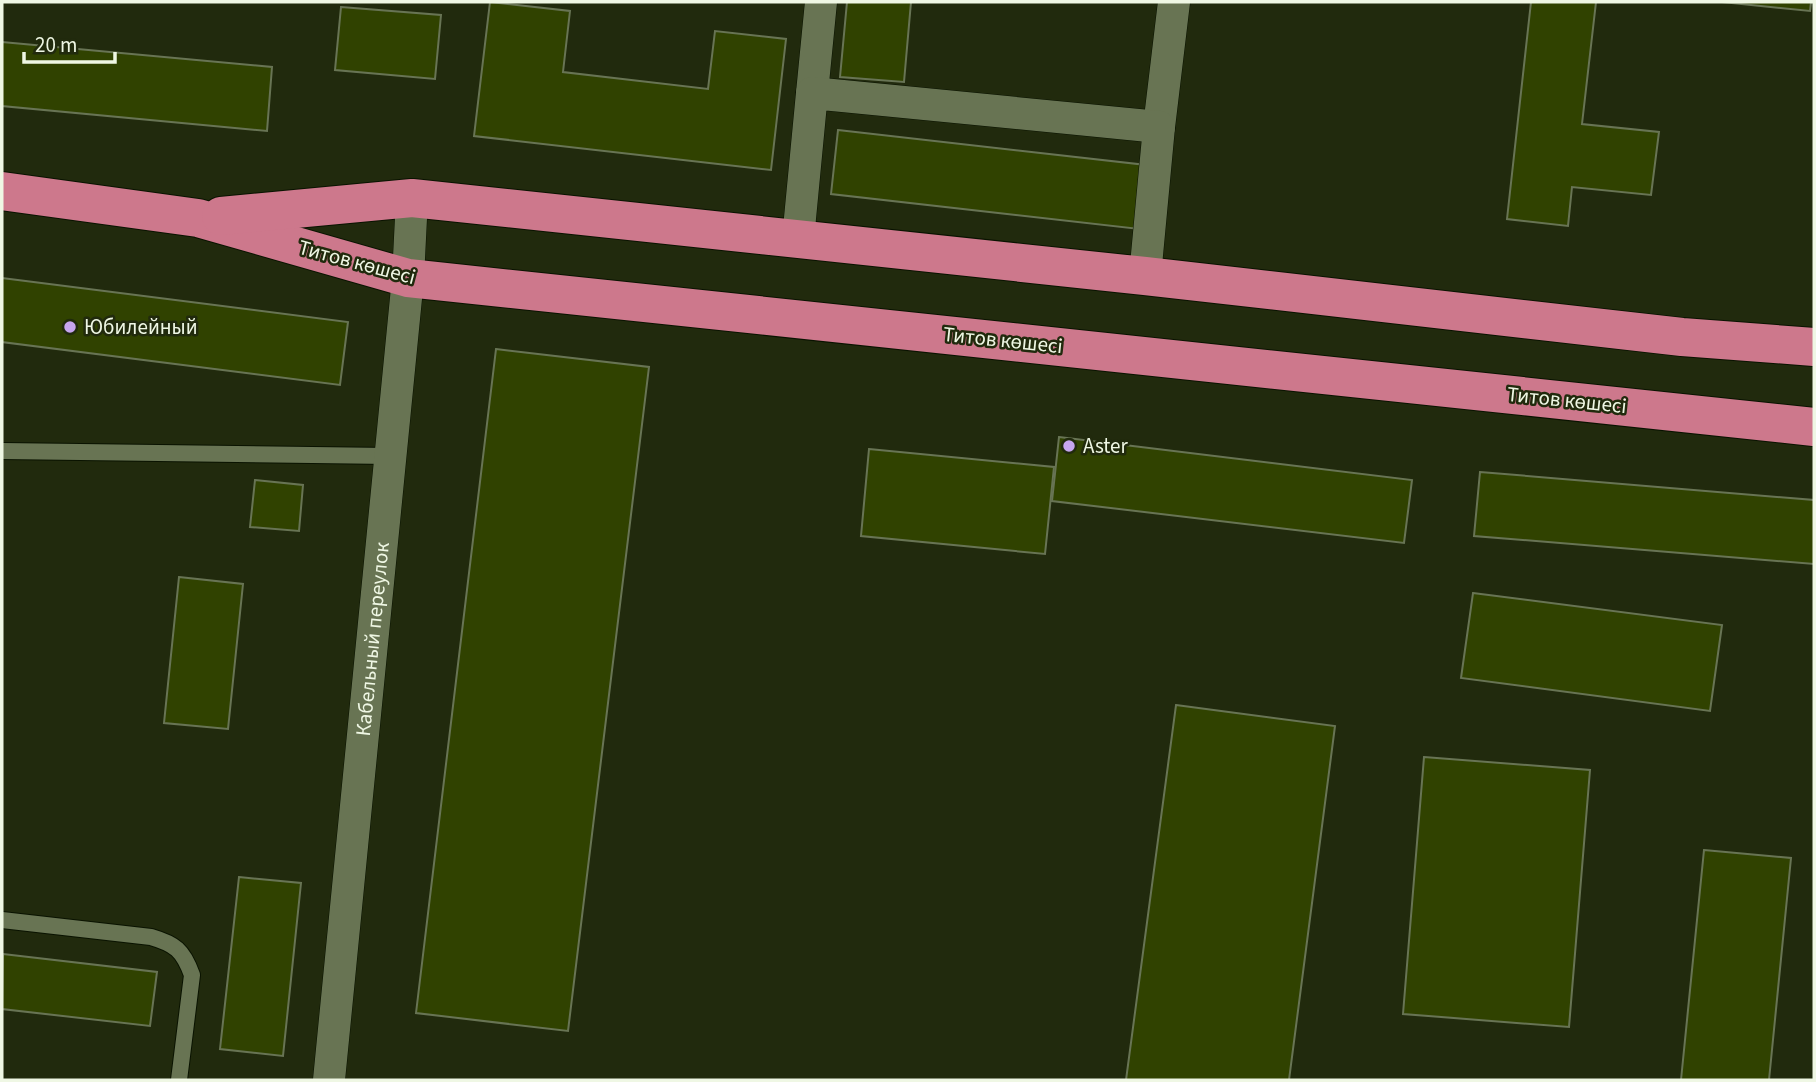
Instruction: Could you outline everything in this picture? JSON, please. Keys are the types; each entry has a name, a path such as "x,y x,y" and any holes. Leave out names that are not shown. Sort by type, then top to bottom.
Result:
{"highway":[{"name":"Титов көшесі","path":"2,191 198,218 408,278 1814,427"},
{"name":"Титов көшесі","path":"198,218 412,198 1145,276 1682,337 1814,347"}],"street":[{"path":"798,239 821,2"},
{"path":"1145,276 1174,2"},
{"path":"812,93 1160,127"},
{"name":"Кабельный переулок","path":"329,1080 408,278 412,198"}],"lane":[{"path":"2,451 390,456"},
{"path":"2,920 150,937 172,943 187,961 192,975 178,1080"}],"building":[{"path":"490,2 570,11 563,72 708,89 715,31 786,39 771,170 474,136"},
{"path":"847,2 911,2 904,82 840,77"},
{"path":"1531,2 1596,2 1582,124 1659,132 1651,195 1572,187 1568,226 1507,219"},
{"path":"1722,2 1811,2 1810,11"},
{"path":"341,7 441,15 435,79 335,70"},
{"path":"2,42 272,67 267,131 2,106"},
{"path":"838,130 1146,165 1139,229 831,194"},
{"path":"2,278 348,322 340,385 2,342"},
{"path":"496,349 649,367 568,1031 416,1013"},
{"path":"1059,437 1412,480 1404,543 1052,501"},
{"path":"869,449 1054,467 1045,554 861,536"},
{"path":"1480,472 1814,500 1814,564 1474,536"},
{"path":"255,480 303,485 299,531 250,527"},
{"path":"179,577 243,584 228,729 164,723"},
{"path":"1473,593 1722,625 1710,711 1461,678"},
{"path":"1176,705 1335,726 1289,1080 1126,1080"},
{"path":"1424,757 1590,770 1569,1027 1403,1014"},
{"path":"1704,850 1791,858 1769,1080 1681,1080"},
{"path":"239,877 301,883 283,1056 220,1049"},
{"path":"3,954 157,972 150,1026 2,1009"}],"place":[{"name":"Юбилейный","path":"70,327"},
{"name":"Aster","path":"1069,446"}]}
